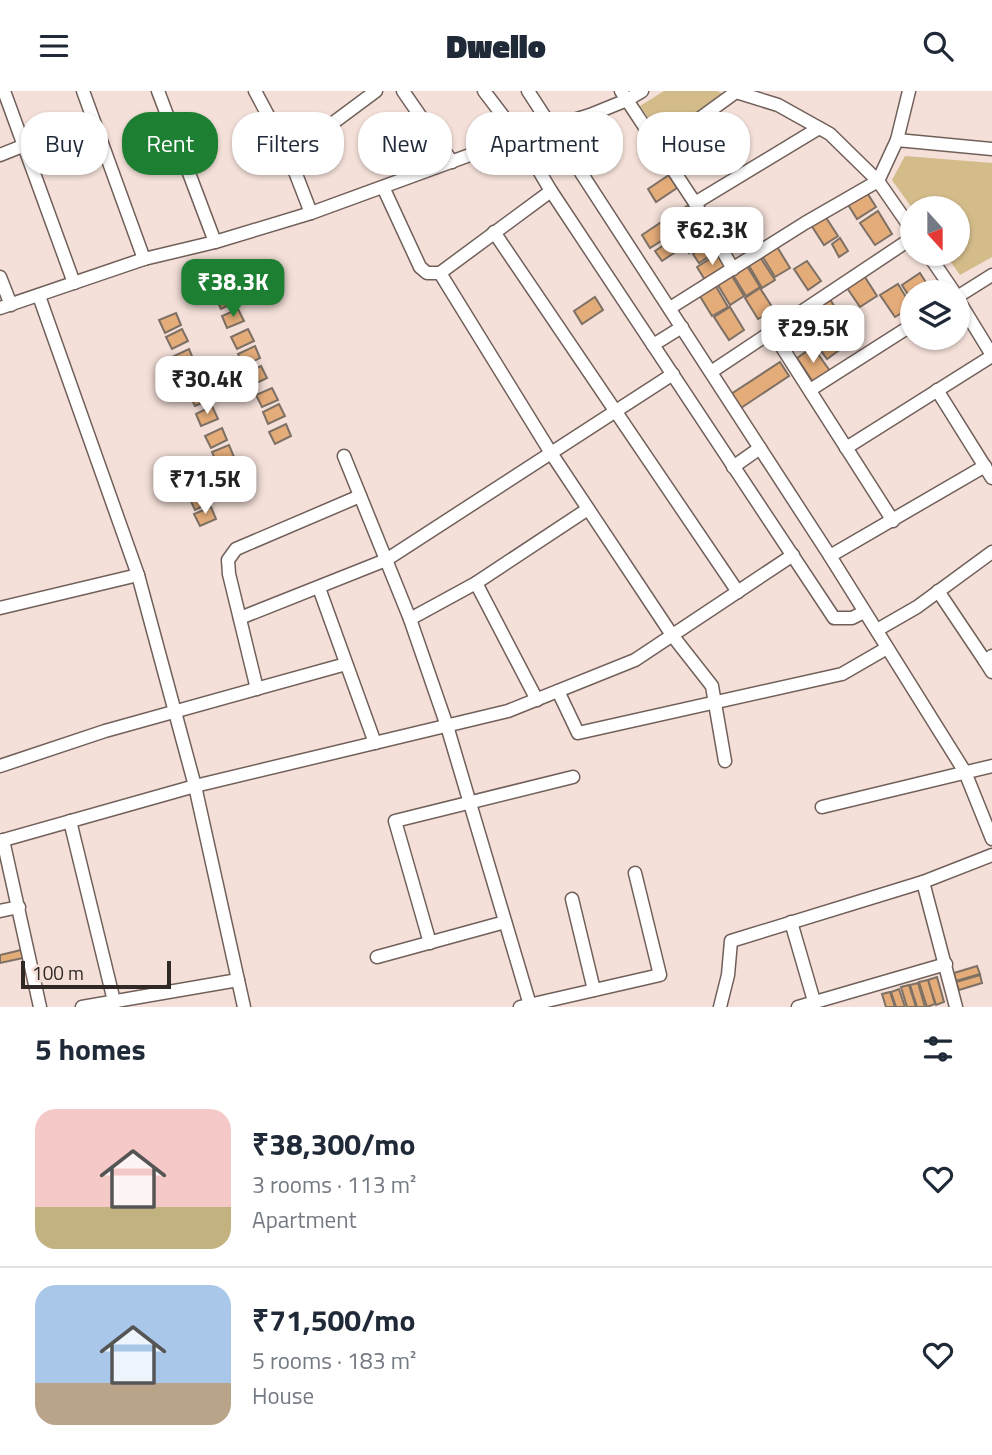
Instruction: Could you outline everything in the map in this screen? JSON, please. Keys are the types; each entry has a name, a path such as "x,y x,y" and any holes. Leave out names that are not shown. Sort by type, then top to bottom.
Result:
{"street":[{"path":"4,91 21,137"},
{"path":"83,91 144,259"},
{"path":"158,91 215,242"},
{"path":"255,91 266,112"},
{"path":"344,115 376,91"},
{"path":"403,91 417,112"},
{"path":"484,91 500,112"},
{"path":"528,91 543,112"},
{"path":"586,112 624,95 642,91"},
{"path":"670,308 805,223 878,181 897,140 909,91"},
{"path":"707,112 734,92 778,105 830,134 878,181 900,213"},
{"path":"624,95 637,115"},
{"path":"695,203 819,128"},
{"path":"897,140 992,149"},
{"path":"0,155 21,146"},
{"path":"452,162 466,157"},
{"path":"35,175 74,283"},
{"path":"296,175 311,213"},
{"path":"0,277 5,306 144,259 215,242 311,213 416,175"},
{"path":"542,175 834,618 852,618 864,612"},
{"path":"584,175 877,630 964,772 992,839"},
{"path":"677,175 733,269"},
{"path":"383,187 420,268 427,273 440,273 551,191"},
{"path":"494,232 738,592"},
{"path":"711,372 900,246"},
{"path":"440,273 551,453 672,635 712,686 725,761"},
{"path":"970,289 992,275"},
{"path":"39,296 138,575 195,786 244,1007"},
{"path":"846,448 992,356 970,320"},
{"path":"653,345 682,327"},
{"path":"771,330 893,521"},
{"path":"810,390 900,333"},
{"path":"240,618 386,561 673,374"},
{"path":"830,556 988,472 937,390"},
{"path":"733,467 760,448"},
{"path":"344,456 410,619 447,726 505,922 525,1006 660,975 635,873"},
{"path":"257,689 228,561 236,549 360,496"},
{"path":"410,619 476,583 588,509"},
{"path":"877,630 939,591 992,552"},
{"path":"40,1007 2,840 195,786 508,712 635,660 793,555"},
{"path":"0,608 138,575"},
{"path":"476,583 537,700"},
{"path":"319,588 375,743"},
{"path":"939,591 990,663"},
{"path":"558,691 578,733 842,674 887,647"},
{"path":"0,766 176,710 346,664"},
{"path":"822,807 992,766"},
{"path":"430,943 395,821 573,777"},
{"path":"70,821 113,1004"},
{"path":"720,1007 729,975 731,941 923,882 992,855"},
{"path":"923,882 956,1007"},
{"path":"572,899 594,990"},
{"path":"0,911 19,907"},
{"path":"377,957 505,922"},
{"path":"791,922 814,1001"},
{"path":"798,1007 946,964"},
{"path":"82,1007 113,1004 238,979"}],"shaded area":[{"path":"664,91 717,91 724,94 697,112 644,112 640,106"},
{"path":"905,156 992,163 992,257 960,275 954,266 970,266 970,196 903,196 892,180"}],"building":[{"path":"669,175 677,188 656,202 648,189"},
{"path":"866,191 876,207 857,219 847,203"},
{"path":"690,204 699,217 675,232 666,220"},
{"path":"878,211 892,234 875,245 860,223"},
{"path":"825,216 838,236 824,245 811,225"},
{"path":"663,221 672,234 650,248 642,235"},
{"path":"702,226 710,239 689,253 681,240"},
{"path":"840,238 848,251 839,257 832,244"},
{"path":"673,239 680,249 662,261 655,251"},
{"path":"711,242 717,251 699,263 693,254"},
{"path":"776,245 790,268 775,277 761,254"},
{"path":"719,253 727,266 705,280 697,267"},
{"path":"760,257 775,280 762,288 748,264"},
{"path":"807,261 821,281 808,290 794,269"},
{"path":"747,266 760,287 746,296 733,275"},
{"path":"225,272 231,284 214,292 209,280"},
{"path":"920,273 924,280 910,280"},
{"path":"863,274 877,296 860,307 845,285"},
{"path":"732,276 744,296 730,305 718,285"},
{"path":"714,283 728,307 712,316 698,293"},
{"path":"898,284 900,314 895,317 880,295"},
{"path":"760,288 774,310 758,319 745,298"},
{"path":"232,289 237,301 221,309 215,296"},
{"path":"595,297 603,310 582,324 574,311"},
{"path":"829,298 843,319 829,328 814,308"},
{"path":"811,306 828,329 814,339 798,315"},
{"path":"730,307 744,330 729,340 714,317"},
{"path":"238,309 244,321 227,328 222,316"},
{"path":"176,313 181,325 165,333 159,320"},
{"path":"797,317 814,340 800,350 783,326"},
{"path":"182,329 188,341 172,349 166,337"},
{"path":"248,329 254,341 237,349 231,337"},
{"path":"829,330 842,348 827,359 814,341"},
{"path":"255,346 260,358 244,366 238,354"},
{"path":"813,347 830,371 813,382 797,358"},
{"path":"189,349 194,361 178,369 172,357"},
{"path":"780,362 789,376 741,408 731,394"},
{"path":"261,366 267,378 250,386 245,373"},
{"path":"199,370 205,382 188,390 183,377"},
{"path":"206,386 211,399 195,406 189,394"},
{"path":"272,388 278,400 262,407 256,395"},
{"path":"279,404 285,416 268,424 263,412"},
{"path":"212,406 218,419 201,426 196,414"},
{"path":"286,424 291,436 275,444 269,432"},
{"path":"222,428 227,440 211,448 205,436"},
{"path":"229,445 234,457 218,465 212,452"},
{"path":"237,462 246,481 229,489 220,470"},
{"path":"199,473 204,485 188,493 182,481"},
{"path":"206,490 211,502 195,510 189,497"},
{"path":"211,507 216,519 200,526 194,514"},
{"path":"21,950 23,958 0,963 0,955"},
{"path":"977,966 980,974 956,981 954,973"},
{"path":"980,975 982,983 959,990 956,982"},
{"path":"937,977 944,1002 936,1005 928,980"},
{"path":"928,980 935,1004 927,1007 919,982"},
{"path":"918,983 925,1007 917,1007 910,985"},
{"path":"909,985 916,1007 907,1007 901,987"},
{"path":"899,989 905,1007 896,1007 891,992"},
{"path":"890,992 895,1007 886,1007 882,994"}]}
